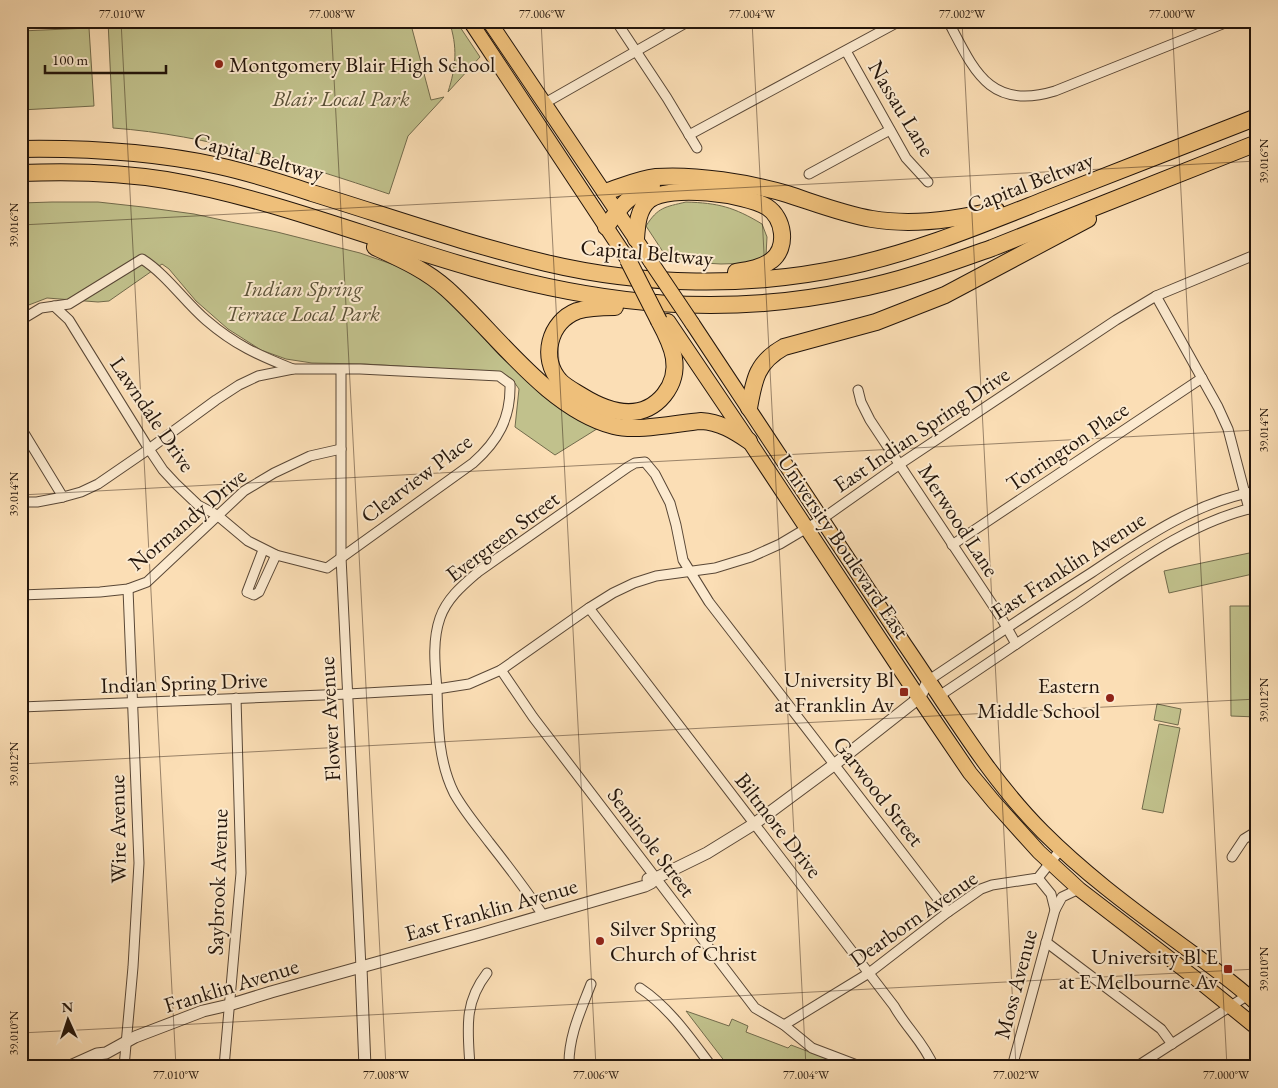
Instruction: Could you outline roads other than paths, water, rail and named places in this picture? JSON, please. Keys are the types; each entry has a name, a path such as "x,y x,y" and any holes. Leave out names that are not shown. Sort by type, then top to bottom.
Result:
{"highway":[{"name":"Capital Beltway","path":"21,149 67,148 117,151 167,156 222,166 523,257 596,273 669,279 727,281 774,278 845,267 914,249 984,224 1257,117"},
{"name":"Capital Beltway","path":"21,173 67,172 137,176 218,190 472,268 573,293 620,300 674,304 730,305 814,298 894,280 948,264 1257,143"},
{"path":"605,192 640,180 655,178 701,179 763,188 846,214 872,219 913,222 972,216 1066,192"},
{"path":"606,227 617,211 633,195 642,190 671,182 701,179"},
{"path":"749,408 757,372 773,353 798,342 868,325 921,306 1152,184"},
{"path":"636,238 639,218 644,206 650,200 668,193 703,192 739,197 769,208 777,216 782,232 780,249 774,259 763,266 730,273 669,279"},
{"path":"271,205 370,245 413,264 430,275 447,289 545,387 563,400 600,421 627,428 701,421 711,422 729,428 749,441"},
{"path":"628,260 663,321 675,356 675,369 669,387 653,405 629,413 606,409 568,388 555,373 549,354 549,344 558,324 566,317 575,312 595,308 730,305"}],"main road":[{"path":"470,21 628,260"},
{"name":"University Boulevard East","path":"489,21 652,262 964,735 994,775 1061,849 1117,898 1254,995"},
{"name":"University Boulevard East","path":"663,321 749,441 970,773 1000,809 1049,862 1079,889 1257,1028"}],"street":[{"path":"616,21 667,98 697,148"},
{"path":"545,103 689,21"},
{"path":"689,135 900,21"},
{"path":"948,21 974,69 982,79 1002,92 1025,97 1039,96 1055,91 1230,21"},
{"name":"Nassau Lane","path":"846,50 906,158 928,182"},
{"path":"810,174 890,130"},
{"name":"East Indian Spring Drive","path":"348,694 437,689 469,684 500,670 589,608 634,583 656,576 689,570 715,568 751,557 807,529 900,464 1156,296 1257,254"},
{"path":"21,320 41,308 69,304 142,259 152,266 206,320 237,344 253,353 293,369"},
{"path":"1156,296 1218,407 1228,429 1244,493 1253,508"},
{"name":"Lawndale Drive","path":"54,306 68,320 163,470 198,505 218,515 248,541 276,555 327,568 341,557"},
{"path":"21,502 37,502 63,497 81,492 98,484 239,385 258,376 293,369 341,370"},
{"name":"Clearview Place","path":"341,370 499,376 510,384 509,408 504,423 487,451 341,557"},
{"name":"Flower Avenue","path":"341,370 341,557 365,1067"},
{"name":"Torrington Place","path":"952,545 1202,378"},
{"name":"Merwood Lane","path":"858,390 861,402 870,420 1008,628 1016,644"},
{"path":"21,428 63,497"},
{"name":"Normandy Drive","path":"21,594 128,589 147,582 244,491 274,473 310,456 341,449"},
{"name":"Garwood Street","path":"645,462 655,474 670,503 683,560 709,602 948,912"},
{"name":"Evergreen Street","path":"543,916 525,888 469,816 448,781 443,759 434,648 440,618 447,603 457,590 478,572 628,467 636,463 645,462"},
{"name":"East Franklin Avenue","path":"361,968 632,889 643,880 656,878 707,853 754,824 835,764 919,698 929,680 1158,529 1208,505 1244,493 1257,491"},
{"name":"East Franklin Avenue","path":"919,698 939,696 1106,583 1172,541 1216,520 1253,508"},
{"path":"263,550 247,592 254,595 259,592 276,555"},
{"name":"Wire Avenue","path":"124,1067 121,1045 133,967 139,863 128,589"},
{"name":"Biltmore Drive","path":"589,608 869,973 901,1018 914,1031 934,1067"},
{"name":"Seminole Street","path":"500,670 533,717 755,1008 787,1028 812,1048 862,1067"},
{"name":"Indian Spring Drive","path":"21,707 348,694"},
{"name":"Saybrook Avenue","path":"224,1067 241,873 236,698"},
{"path":"1232,857 1244,839 1257,831"},
{"path":"1038,878 1061,849"},
{"path":"21,857 23,899 21,921"},
{"name":"Dearborn Avenue","path":"787,1028 869,973 981,889 992,885 1038,878"},
{"name":"Moss Avenue","path":"1038,878 1051,894 1055,910"},
{"name":"Moss Avenue","path":"1012,1067 1055,910 1062,897 1079,889"},
{"path":"1046,942 1160,1028 1172,1044"},
{"name":"Franklin Avenue","path":"68,1067 97,1054 105,1047 121,1045 135,1037 203,1011 361,968"},
{"path":"470,1067 468,1024 470,1001 487,973"},
{"path":"569,1067 573,1032 591,984"},
{"path":"640,988 655,998 672,1014 712,1067"},
{"path":"1136,1067 1231,1006 1254,995"},
{"path":"1148,1060 1155,1067"}],"place":[{"name":"Montgomery Blair High School","path":"219,64"},
{"name":"University Bl at Franklin Av","path":"904,692"},
{"name":"Eastern Middle School","path":"1110,698"},
{"name":"Silver Spring Church of Christ","path":"600,941"},
{"name":"University Bl E at E Melbourne Av","path":"1228,969"}],"park label":[{"name":"Blair Local Park","path":"341,98"},
{"name":"Indian Spring Terrace Local Park","path":"303,300"}]}
